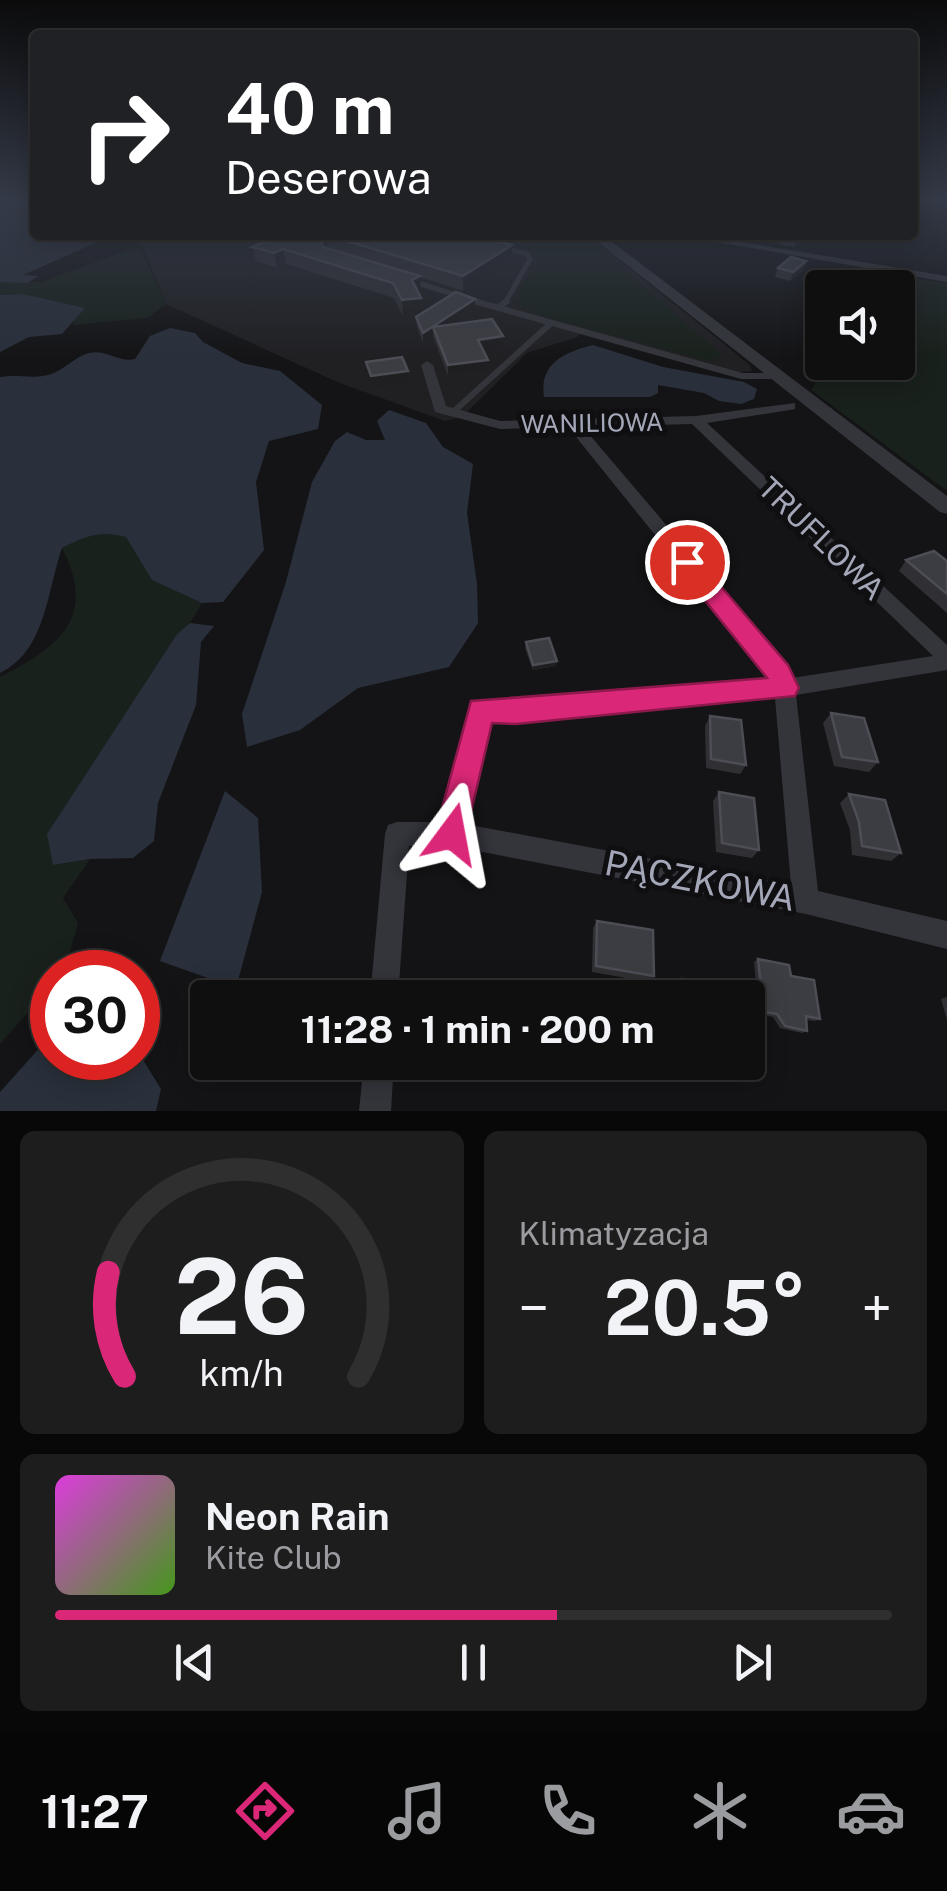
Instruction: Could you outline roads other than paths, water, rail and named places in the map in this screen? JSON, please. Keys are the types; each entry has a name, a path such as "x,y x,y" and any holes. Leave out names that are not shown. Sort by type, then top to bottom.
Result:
{"street":[{"path":"619,254 947,507"},
{"path":"808,254 947,279"},
{"path":"427,365 440,409 452,413"},
{"name":"WANILIOWA","path":"452,413 484,423 573,424 696,420 790,406"},
{"name":"TRUFLOWA","path":"696,420 947,660"},
{"path":"573,424 779,672 785,688 806,901"},
{"path":"452,834 480,710 516,712 785,688 947,660"},
{"name":"PĄCZKOWA","path":"385,980 397,834 452,834 806,901 947,935"},
{"path":"375,1111 378,1080"}],"lane":[{"path":"499,307 505,304 530,259 526,254"},
{"path":"404,278 550,324 742,376 776,376"},
{"path":"452,413 550,324"}]}
